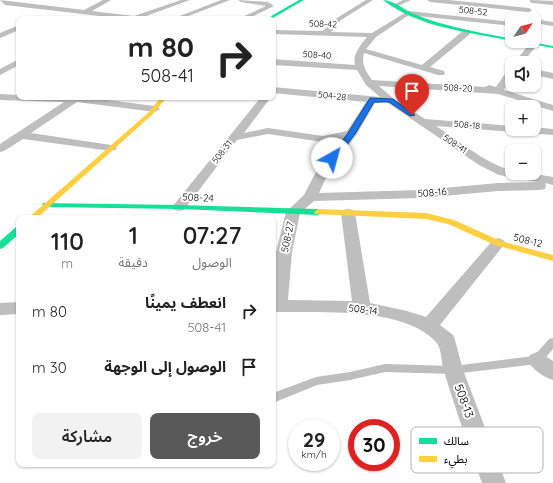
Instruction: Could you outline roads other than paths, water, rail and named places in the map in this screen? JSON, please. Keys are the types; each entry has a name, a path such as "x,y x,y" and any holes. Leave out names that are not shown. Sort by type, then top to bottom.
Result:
{"street":[{"path":"2,0 5,4 117,16"},
{"path":"99,0 108,0"},
{"path":"85,12 108,0"},
{"path":"139,16 187,0"},
{"path":"183,16 227,0"},
{"path":"241,0 268,4 271,6 248,16"},
{"path":"273,16 302,0"},
{"path":"324,34 339,19 370,0"},
{"path":"386,0 408,13 431,23 467,32 505,39"},
{"path":"396,5 408,0"},
{"path":"430,0 529,10 532,0 553,3"},
{"path":"136,16 156,4"},
{"path":"360,68 358,61 361,50 373,35 408,13"},
{"name":"508-52","path":"408,13 505,23"},
{"path":"541,22 553,24"},
{"path":"6,25 16,26"},
{"path":"0,36 16,28"},
{"name":"508-42","path":"276,32 373,35"},
{"path":"424,68 467,32"},
{"path":"541,45 553,47"},
{"path":"524,56 531,48"},
{"path":"361,50 441,73"},
{"name":"508-40","path":"276,62 360,68"},
{"path":"0,72 16,64"},
{"name":"508-41","path":"360,68 369,83 391,101 492,167 516,175 553,181"},
{"path":"541,73 553,76"},
{"path":"498,91 505,80"},
{"path":"469,82 553,108"},
{"name":"508-20","path":"369,83 498,91"},
{"name":"504-28","path":"276,90 391,101"},
{"path":"0,97 16,97"},
{"path":"0,149 72,100"},
{"path":"90,100 155,109"},
{"path":"35,215 155,109 162,100"},
{"name":"508-31","path":"179,207 264,100"},
{"name":"508-27","path":"276,306 284,252 293,212 310,198 323,170 351,134 372,100"},
{"name":"508-18","path":"423,122 505,128"},
{"path":"233,138 268,131 323,139 351,134"},
{"name":"508-18","path":"541,131 553,132"},
{"path":"0,138 18,137 111,148"},
{"name":"508-16","path":"310,198 421,194 498,187 553,186"},
{"name":"508-24","path":"46,205 179,207 253,215 293,212 348,213"},
{"path":"348,213 353,256 362,307"},
{"name":"508-12","path":"348,213 426,216 451,222 498,244 553,258"},
{"path":"0,246 16,232"},
{"path":"429,326 498,244"},
{"name":"508-14","path":"276,306 362,307 407,317 429,326 446,340"},
{"path":"0,309 16,308"},
{"name":"508-13","path":"446,340 453,370 474,427"},
{"path":"537,360 553,372"},
{"name":"508-13","path":"490,473 494,483"}],"lane":[{"path":"276,397 316,381 350,376 385,368 453,370 537,360 553,342"}]}
